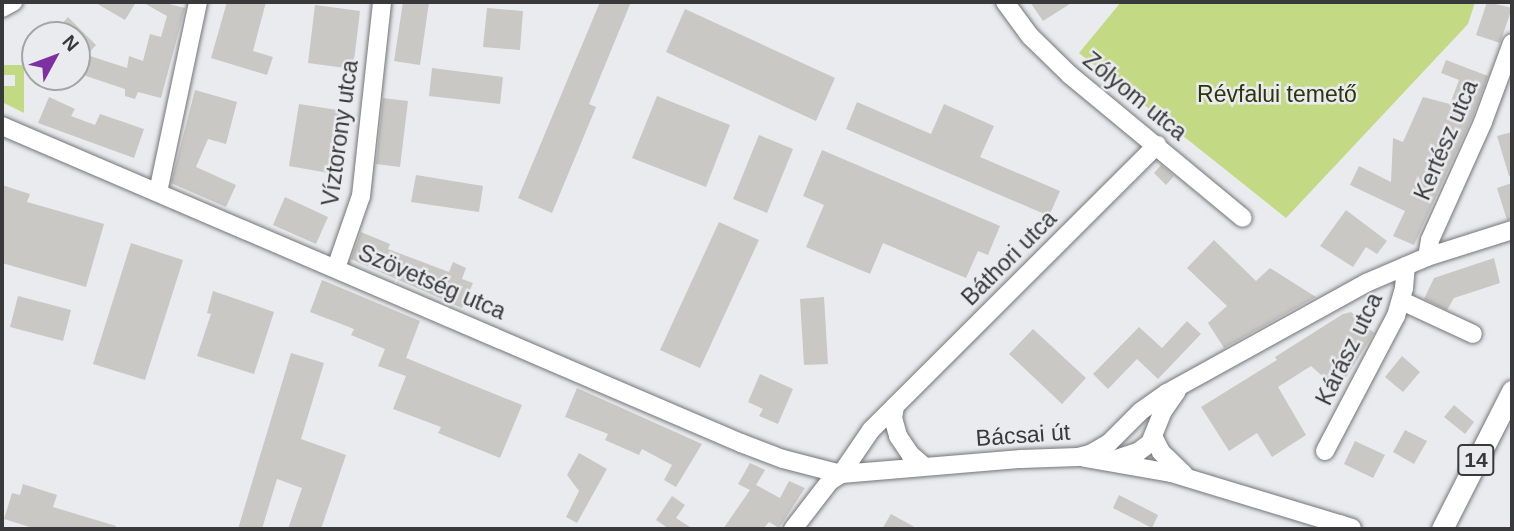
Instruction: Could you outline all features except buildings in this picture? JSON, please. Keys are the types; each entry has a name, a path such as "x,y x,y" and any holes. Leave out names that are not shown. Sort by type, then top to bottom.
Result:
{"main road":[{"name":"14","path":"1442,529 1512,391"}],"street":[{"path":"2,8 13,2"},
{"path":"158,192 198,2"},
{"name":"Víztorony utca","path":"336,268 361,196 382,2"},
{"name":"Zólyom utca","path":"1005,2 1030,36 1069,75 1243,218"},
{"name":"Kertész utca","path":"1427,257 1430,240 1483,122 1512,43"},
{"name":"Szövetség utca","path":"3,128 741,443 783,459 841,474"},
{"name":"Báthori utca","path":"793,529 830,481 841,474 862,441 895,406 1157,145"},
{"name":"Bácsai út","path":"841,474 1078,457 1101,449 1140,411 1183,384 1366,283 1427,257 1512,230"},
{"name":"Kárász utca","path":"1325,451 1402,301 1406,265"},
{"path":"1402,301 1473,334"},
{"name":"Bácsai út","path":"1154,438 1163,411 1183,384"},
{"path":"895,406 893,418 898,436 924,466"},
{"path":"1109,460 1138,452 1154,438 1167,459 1189,479"},
{"path":"1078,457 1109,460 1189,479 1346,528"}],"green space":[{"name":"Révfalui temető","path":"1121,2 1475,2 1468,24 1286,218 1079,53"},
{"path":"2,65 21,65 24,113 2,102 2,86 15,86 15,75 2,75"}]}
